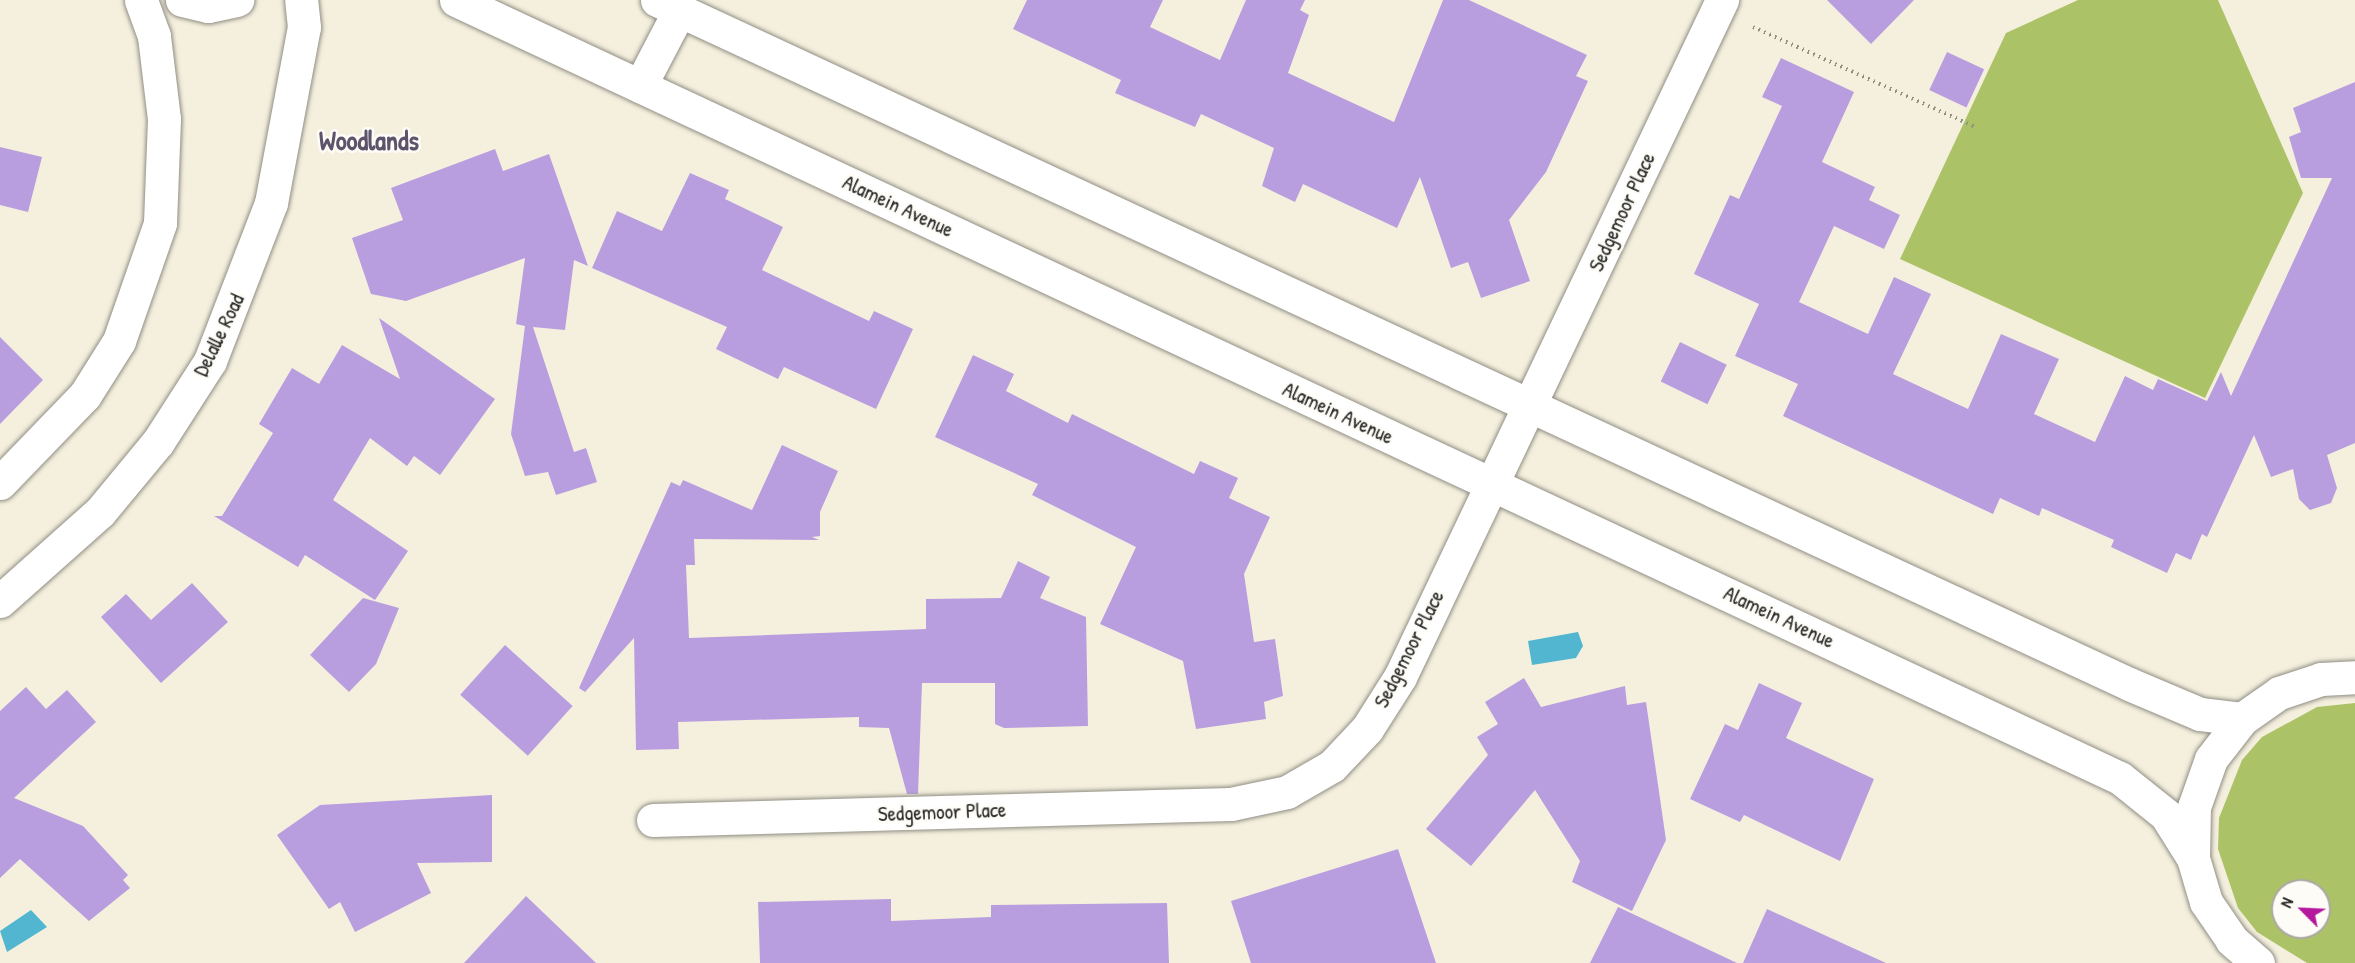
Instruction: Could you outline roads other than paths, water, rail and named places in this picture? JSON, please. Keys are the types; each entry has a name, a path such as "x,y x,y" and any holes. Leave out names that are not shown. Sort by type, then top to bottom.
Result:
{"street":[{"path":"0,483 85,395 119,341 160,223 164,119 154,36 141,0"},
{"path":"182,0 208,6 237,0"},
{"name":"Delalle Road","path":"0,601 100,512 159,442 210,361 271,203 304,27 301,0"},
{"name":"Alamein Avenue","path":"456,0 2120,778 2166,815 2193,858"},
{"path":"640,86 668,5 2166,701 2200,714 2242,719"},
{"name":"Sedgemoor Place","path":"653,820 1231,804 1287,792 1332,766 1367,729 1400,677 1488,484 1530,407 1720,5"},
{"path":"2258,963 2230,952 2206,902 2193,858 2194,807 2208,768 2242,719 2279,693 2321,679 2355,677"}],"water":[{"path":"1578,632 1583,646 1576,658 1532,665 1528,641"},
{"path":"31,910 47,927 7,952 0,931"}],"district":[{"name":"Woodlands","path":"369,141"}]}
